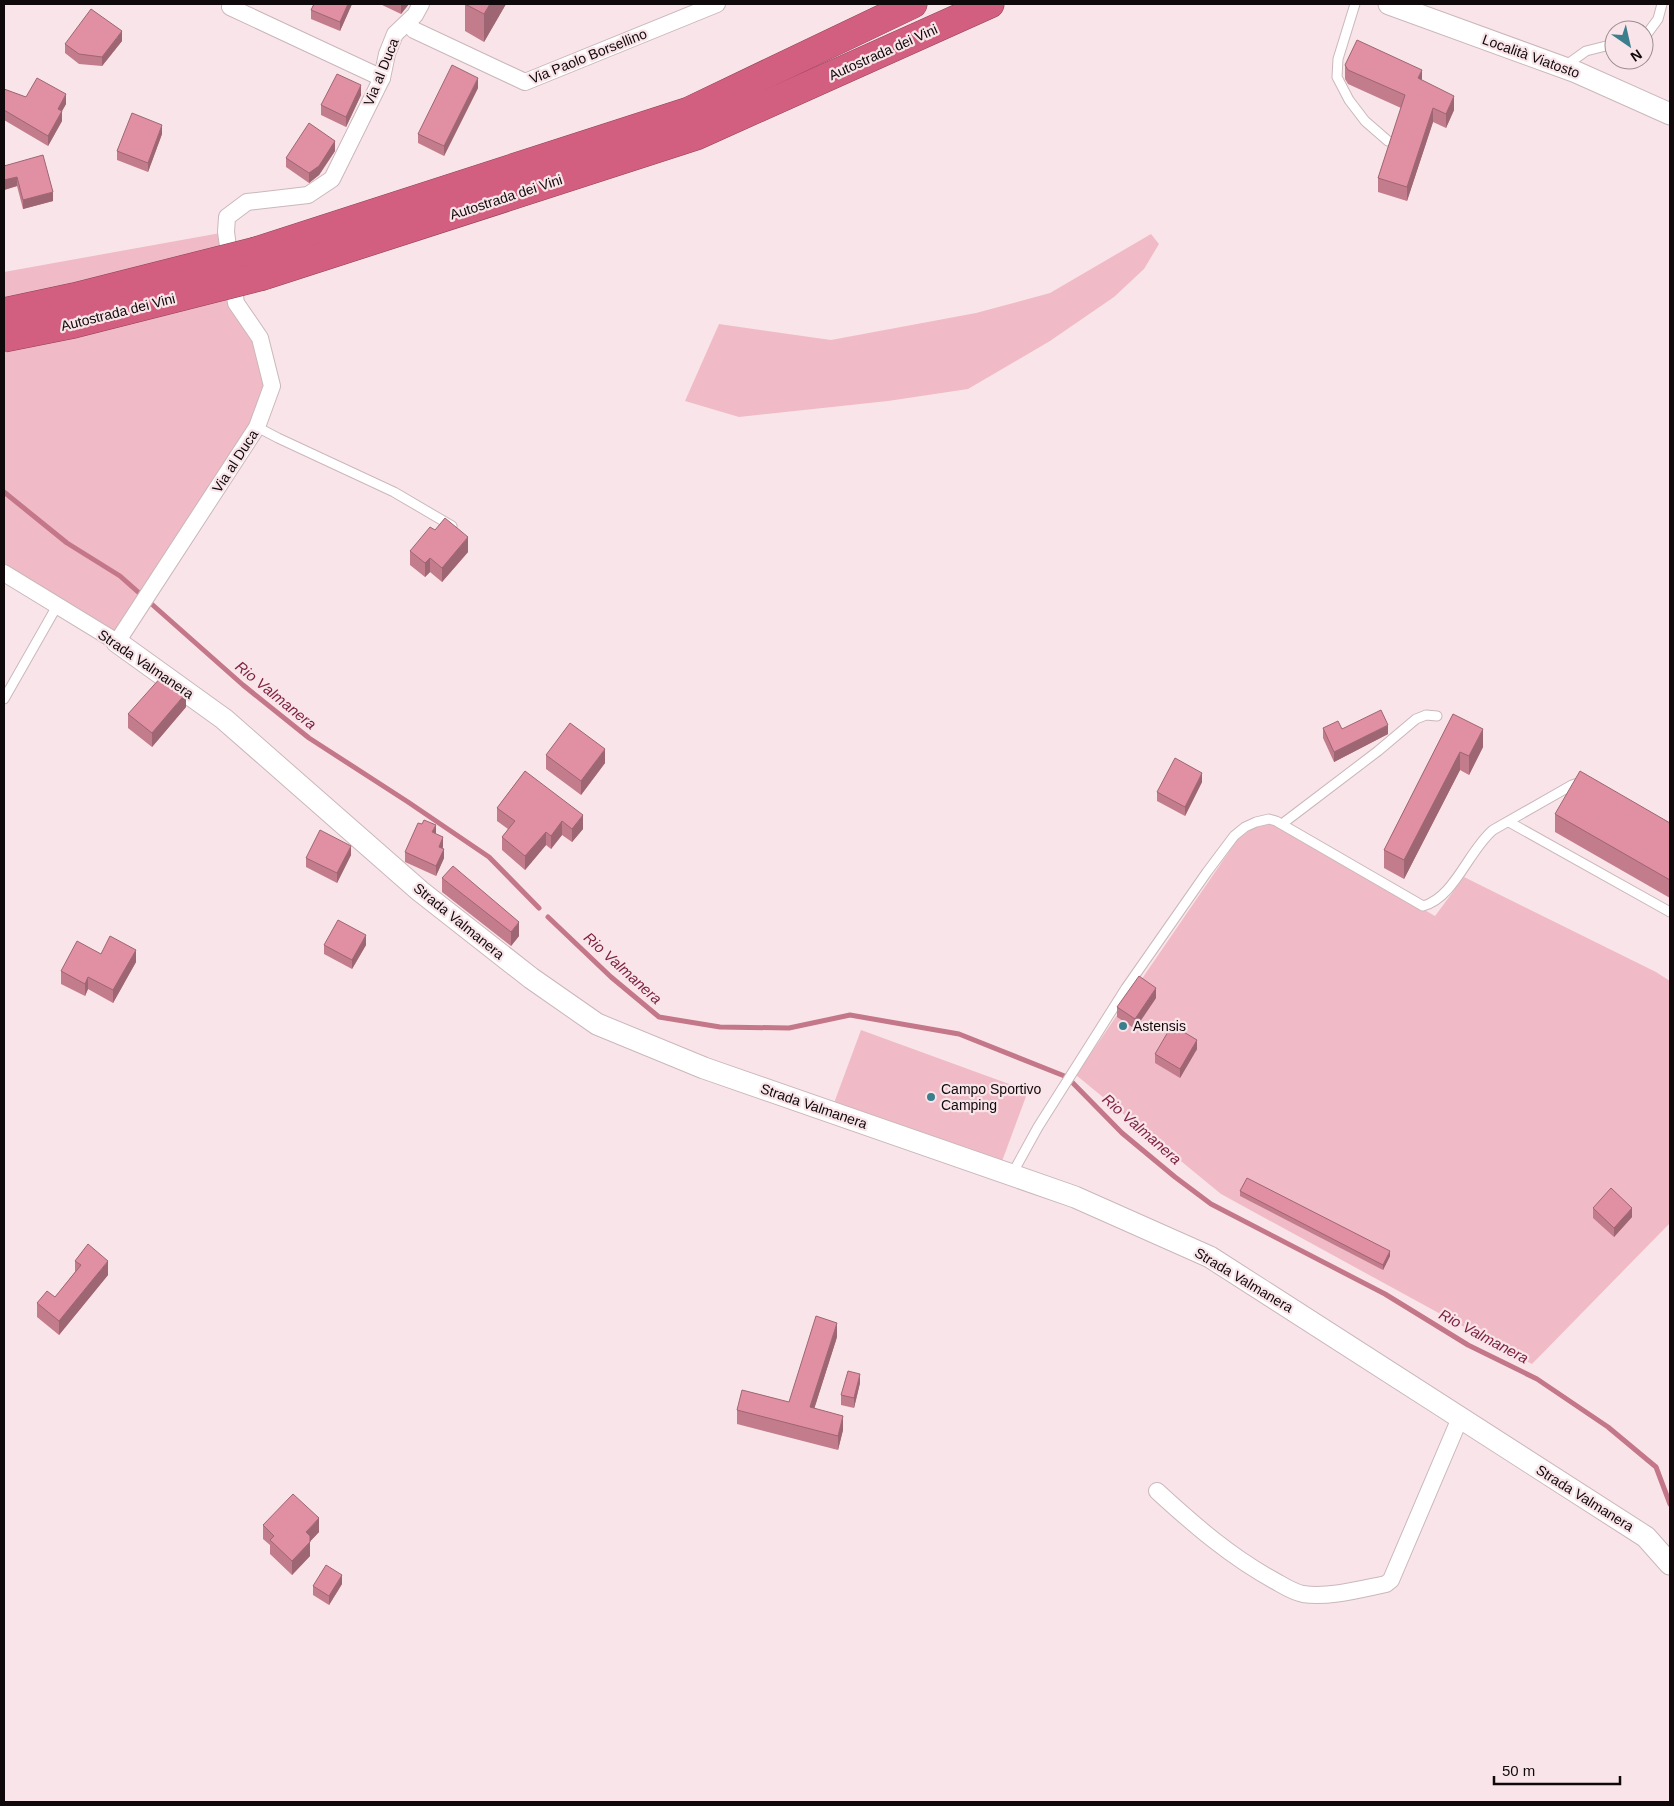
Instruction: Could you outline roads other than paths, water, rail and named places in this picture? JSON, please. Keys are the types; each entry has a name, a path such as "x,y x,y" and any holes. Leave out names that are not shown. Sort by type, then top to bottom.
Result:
{"highway":[{"name":"Autostrada dei Vini","path":"4,338 74,324 259,263 690,110 913,4"},
{"name":"Autostrada dei Vini","path":"4,312 74,297 259,263 696,136 990,4"}],"street":[{"name":"Via al Duca","path":"117,642 257,427 272,386 260,338 236,303 226,232 227,217 247,202 308,195 332,179 382,78 387,54 395,34 416,15 421,4"},
{"name":"Via Paolo Borsellino","path":"408,23 414,30 525,82 716,4"},
{"name":"Località Viatosto","path":"1394,5 1563,67 1670,114"},
{"path":"230,7 382,78"},
{"name":"Strada Valmanera","path":"4,573 117,642 224,719 420,890 531,978 597,1024 704,1068 1075,1198 1210,1257 1646,1537 1670,1564"},
{"path":"1157,1491 1195,1526 1238,1559 1293,1590 1303,1594 1333,1594 1386,1584 1391,1580 1460,1418"}],"lane":[{"path":"1355,4 1338,59 1337,77 1349,100 1365,121 1388,141"},
{"path":"1654,24 1658,19 1662,4"},
{"path":"1563,67 1586,51 1604,46"},
{"path":"257,427 394,492 458,530"},
{"path":"4,699 57,606"},
{"path":"1282,824 1378,751 1416,719 1426,714 1437,716"},
{"path":"1011,1176 1038,1128 1126,988 1207,872 1234,836 1244,827 1268,819 1282,824 1423,906 1432,903 1448,889 1483,838 1493,830 1572,785 1583,782 1590,784"},
{"path":"1509,822 1670,912"}],"waterway":[{"name":"Rio Valmanera","path":"4,492 67,543 120,576 243,685 309,738 489,857 539,908"},
{"name":"Rio Valmanera","path":"548,917 611,977 659,1017 720,1027 789,1028 850,1015 959,1034 1067,1077 1122,1133 1211,1204 1385,1294 1468,1345 1537,1379 1608,1427 1656,1467 1670,1504"}],"place":[{"name":"Astensis","path":"1123,1026"},
{"name":"Campo Sportivo Camping","path":"931,1097"}]}
